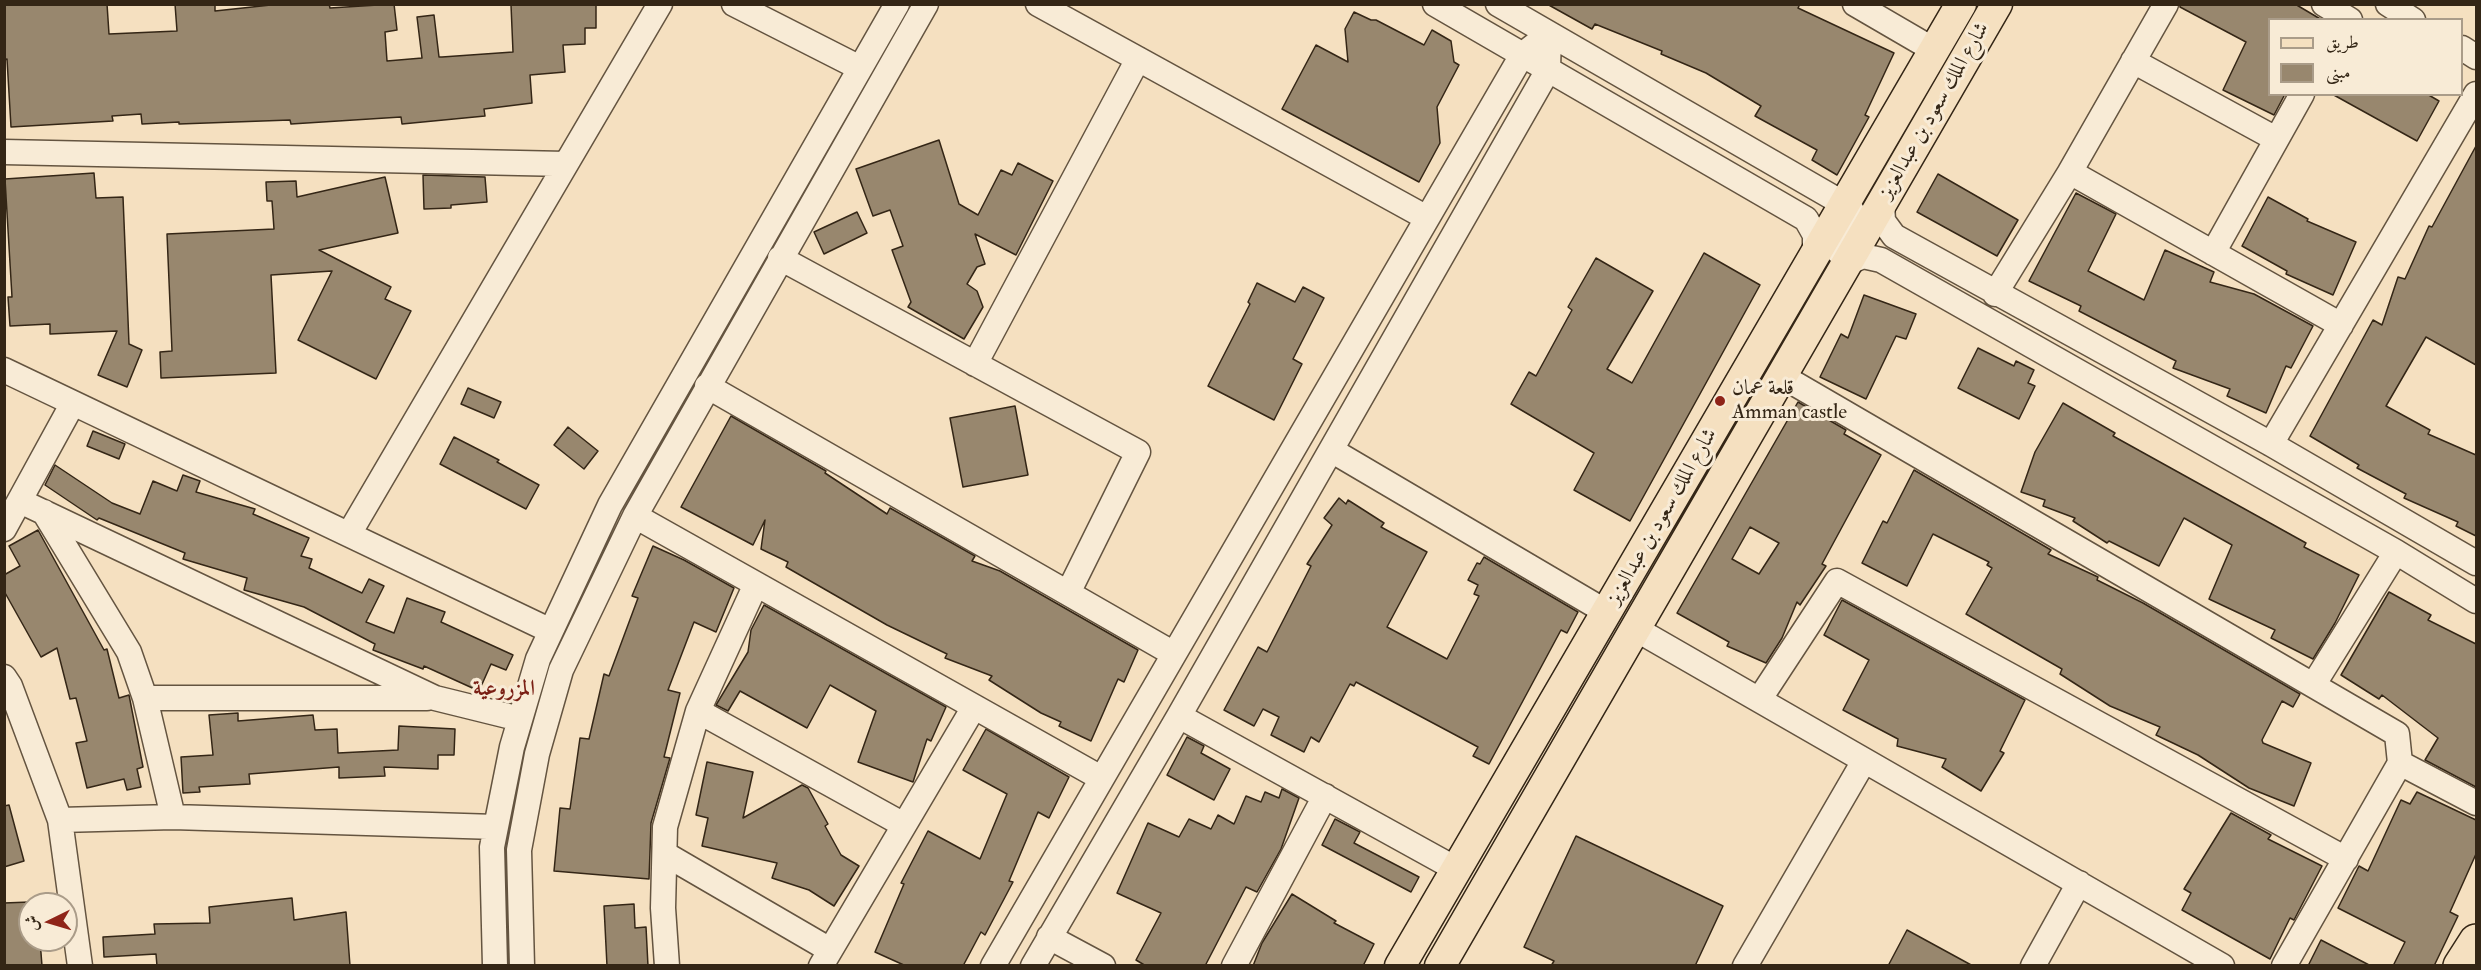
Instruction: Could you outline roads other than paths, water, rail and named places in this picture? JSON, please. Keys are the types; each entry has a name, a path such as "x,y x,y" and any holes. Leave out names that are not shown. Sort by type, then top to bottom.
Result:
{"highway":[{"path":"2460,966 2476,941"}],"main road":[{"name":"شارع الملك سعود بن عبدالعزيز","path":"1400,966 1608,613 1961,4"},
{"name":"شارع الملك سعود بن عبدالعزيز","path":"1440,966 1795,349 1997,4"},
{"path":"1413,966 1430,915"},
{"path":"2468,966 2476,946"}],"street":[{"path":"348,534 660,4"},
{"path":"734,4 860,68"},
{"path":"495,966 492,847 520,719 538,659 610,505 897,4"},
{"path":"522,966 519,850 537,754 561,670 635,516 926,4"},
{"path":"1038,4 1427,218"},
{"path":"1435,4 1806,219 1815,235 1815,255"},
{"path":"1498,4 1844,204 1852,211 1853,222 1809,299 1795,349"},
{"path":"1856,4 1934,50"},
{"path":"1995,294 2070,172 2166,4"},
{"path":"2324,4 2346,18"},
{"path":"2388,4 2410,18"},
{"path":"993,966 1522,55 1549,34"},
{"path":"1033,966 1179,716 1548,70 1549,34"},
{"path":"2463,49 2476,57"},
{"path":"975,364 1138,59"},
{"path":"2133,61 2276,139"},
{"path":"2271,444 2476,94 2463,85"},
{"path":"2213,253 2301,96"},
{"path":"4,152 566,164"},
{"path":"2070,172 2341,325"},
{"path":"1882,202 1882,213 1887,229 1894,236 1995,294 2271,444 2476,563"},
{"path":"1845,264 1863,256 1872,257 1919,282 2396,552 2476,601"},
{"path":"780,258 1138,452 1068,593"},
{"path":"1919,282 1934,260"},
{"path":"4,370 551,631"},
{"path":"1780,375 2397,734 2400,763 2284,966"},
{"path":"707,386 1174,654"},
{"path":"4,529 73,403"},
{"path":"1331,450 1608,613"},
{"path":"20,501 435,698 520,719"},
{"path":"44,512 129,652 145,698 173,817"},
{"path":"635,516 1101,778"},
{"path":"2314,684 2396,552"},
{"path":"1759,700 1837,581 2346,859"},
{"path":"667,966 663,908 665,826 698,711 756,584"},
{"path":"1634,628 2222,966"},
{"path":"4,677 10,686 60,820 80,966"},
{"path":"145,698 435,698"},
{"path":"665,854 825,958 974,707"},
{"path":"698,711 904,825"},
{"path":"1179,716 1456,869"},
{"path":"1745,966 1864,761"},
{"path":"2400,763 2476,803"},
{"path":"1234,966 1325,796"},
{"path":"60,820 173,817 496,826"},
{"path":"2032,966 2079,883"},
{"path":"1049,937 1103,966"}],"place":[{"name":"قلعة عمان Amman castle","path":"1720,401"}],"district":[{"name":"المزروعية","path":"504,690"}]}
